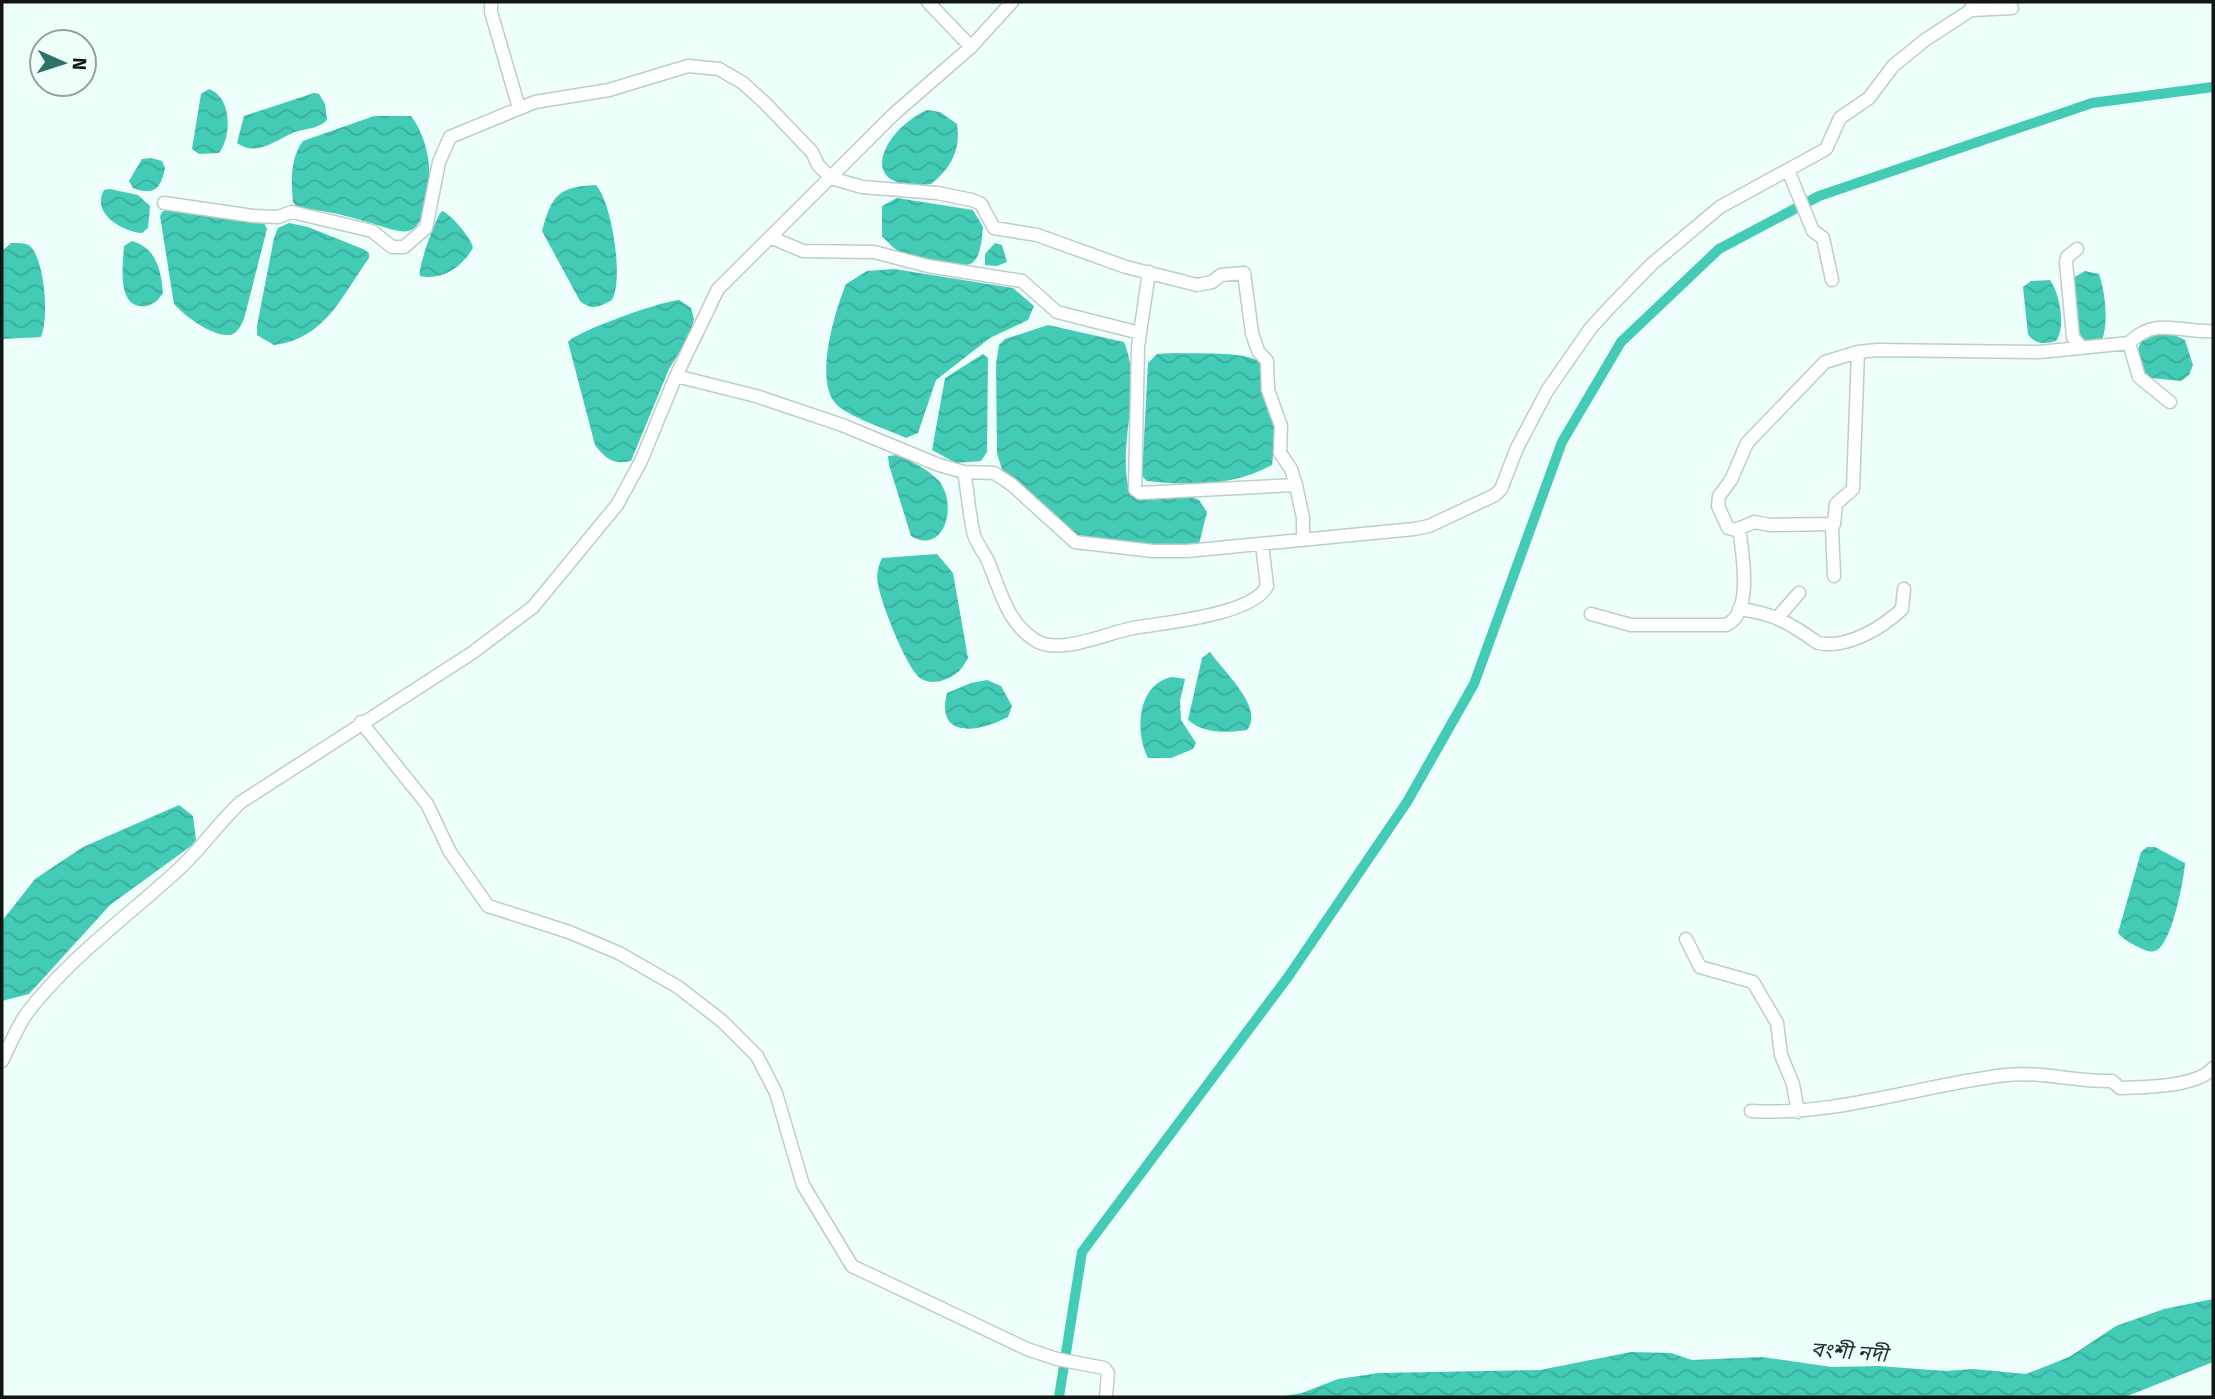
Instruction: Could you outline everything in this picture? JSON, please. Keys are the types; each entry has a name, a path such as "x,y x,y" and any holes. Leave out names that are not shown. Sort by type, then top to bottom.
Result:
{"street":[{"path":"491,2 491,12 519,108"},
{"path":"929,2 971,47"},
{"path":"2,1060 26,1014 96,940 179,869 202,846 214,827 241,802 493,639 524,616 555,583 618,505 641,461 676,376 718,289 895,113 971,47 1012,2"},
{"path":"676,376 768,400 842,425 906,453 964,472 994,473 1012,484 1075,542 1153,551 1262,544 1429,526 1495,495 1501,489 1517,448 1547,391 1590,329 1652,264 1697,224 1731,201 1789,172 1826,149 1840,118 1869,98 1902,57 1972,6 2012,8"},
{"path":"164,203 278,217 292,212 372,231 392,247 404,247 426,228 439,162 450,137 535,102 609,90 688,66 719,69 743,83 765,103 812,152 818,165 831,178 862,187 937,193 972,200 981,204 994,228 1037,235 1197,285 1212,282 1221,275 1244,273 1252,333 1258,351 1265,355 1268,390 1281,426 1280,453 1292,469 1303,517 1303,539"},
{"path":"1789,172 1811,227 1824,237 1832,280"},
{"path":"772,238 803,251 874,252 928,267 1022,281 1057,312 1140,333"},
{"path":"2077,249 2067,257 2066,264 2073,337 2082,348"},
{"path":"1149,272 1140,333 1135,489 1140,493 1296,485"},
{"path":"1832,526 1770,525 1754,522 1732,531 1718,506 1719,496 1731,480 1747,443 1825,362 1858,352 2039,352 2129,344 2142,330 2156,327 2213,331"},
{"path":"2129,344 2139,377 2170,402"},
{"path":"1834,576 1832,526 1836,504 1853,489 1858,352"},
{"path":"964,472 975,537 1010,615 1034,640 1047,646 1091,641 1134,628 1183,621 1256,598 1267,586 1262,544"},
{"path":"1591,614 1631,625 1726,625 1733,622 1739,609 1745,578 1739,528"},
{"path":"1739,609 1778,617 1810,634 1818,643 1847,642 1872,631 1897,614 1902,609 1904,589"},
{"path":"1778,617 1799,593"},
{"path":"361,722 427,804 450,852 488,906 569,932 619,953 678,987 722,1021 757,1056 776,1093 803,1185 852,1266 1027,1349 1057,1359 1104,1368 1108,1373 1106,1397"},
{"path":"1686,939 1700,967 1753,982 1777,1023 1781,1055 1793,1084 1798,1112"},
{"path":"1751,1111 1798,1112 1898,1097 2008,1075 2035,1074 2077,1082 2112,1081 2120,1088 2199,1078 2213,1068"}],"water":[{"path":"209,89 217,93 226,108 228,127 219,153 199,154 192,149 201,94"},
{"path":"314,93 319,94 325,104 327,120 324,123 295,132 260,148 252,149 237,143 244,116"},
{"path":"927,110 940,112 957,124 957,142 953,158 944,172 931,184 907,184 891,179 884,170 882,159 887,145 897,132"},
{"path":"374,116 411,116 426,148 429,183 425,204 421,219 408,231 399,231 335,213 298,208 293,202 294,162 303,141"},
{"path":"142,159 162,161 165,168 159,186 151,191 133,188 129,181"},
{"path":"596,185 602,194 611,224 617,276 612,300 592,307 580,301 542,231 549,208 559,195 573,188"},
{"path":"104,190 138,195 150,206 148,228 142,233 134,232 110,219 102,206 101,198"},
{"path":"897,198 973,210 983,227 975,260 966,265 947,264 913,257 896,249 882,236 882,206"},
{"path":"180,210 264,223 267,229 244,319 232,335 207,329 174,304 160,216 163,211"},
{"path":"442,211 461,227 473,248 451,271 436,276 420,276 428,243"},
{"path":"289,223 308,227 363,249 369,253 369,258 340,301 319,325 292,341 274,345 257,335 257,326 274,238 278,228"},
{"path":"132,241 152,254 161,276 163,293 156,301 146,306 130,301 123,285 124,246"},
{"path":"11,243 30,246 40,266 45,305 41,337 2,339 2,251"},
{"path":"995,243 1002,245 1007,262 997,266 985,265 985,254"},
{"path":"894,269 1013,288 1034,306 1028,320 990,338 936,380 918,433 906,438 843,410 830,394 827,380 828,346 846,284 867,271"},
{"path":"2085,271 2099,274 2101,281 2106,316 2102,340 2089,341 2078,337 2071,279"},
{"path":"2050,280 2059,302 2061,328 2056,341 2040,343 2028,334 2023,287 2031,281"},
{"path":"679,300 691,308 694,319 690,335 669,369 631,461 610,460 595,445 568,342 620,317"},
{"path":"1048,325 1124,342 1132,381 1126,458 1131,496 1190,496 1199,500 1207,512 1199,544 1182,550 1076,538 1003,473 997,453 996,364 999,345 1005,339"},
{"path":"2159,333 2170,333 2185,340 2193,365 2189,375 2181,381 2141,377 2137,351 2141,342"},
{"path":"983,354 988,358 987,452 981,461 956,463 932,450 945,378"},
{"path":"1157,354 1243,356 1260,362 1263,393 1276,427 1272,465 1242,477 1211,483 1163,483 1147,481 1142,476 1148,363"},
{"path":"896,455 930,473 945,491 945,525 932,539 923,540 911,536 889,465 888,456"},
{"path":"937,554 953,573 968,658 953,676 933,682 920,678 908,661 884,605 877,574 882,558"},
{"path":"1210,652 1247,701 1251,721 1247,730 1208,730 1188,720 1202,658"},
{"path":"1173,677 1185,679 1180,701 1181,720 1196,743 1193,749 1171,758 1148,758 1141,735 1142,709 1152,688"},
{"path":"987,680 1001,686 1012,706 1008,717 973,728 954,725 948,719 945,708 947,693"},
{"path":"179,805 193,816 196,840 191,846 110,905 29,994 2,1001 2,921 35,879 83,847"},
{"path":"2147,847 2155,847 2185,863 2180,896 2168,935 2157,950 2151,951 2136,946 2118,933 2141,852"},
{"path":"2213,1299 2213,1362 2125,1397 1279,1397 1302,1393 1338,1379 1379,1373 1540,1370 1631,1352 1671,1353 1692,1360 1762,1357 1832,1367 1879,1366 1945,1371 1973,1369 2026,1374 2069,1357 2116,1326 2164,1309"}],"waterway":[{"path":"1059,1397 1082,1252 1288,977 1407,802 1474,684 1562,442 1621,342 1719,249 1819,196 2092,103 2213,87"}],"water label":[{"name":"বংশী নদী","path":"1849,1352"}]}
